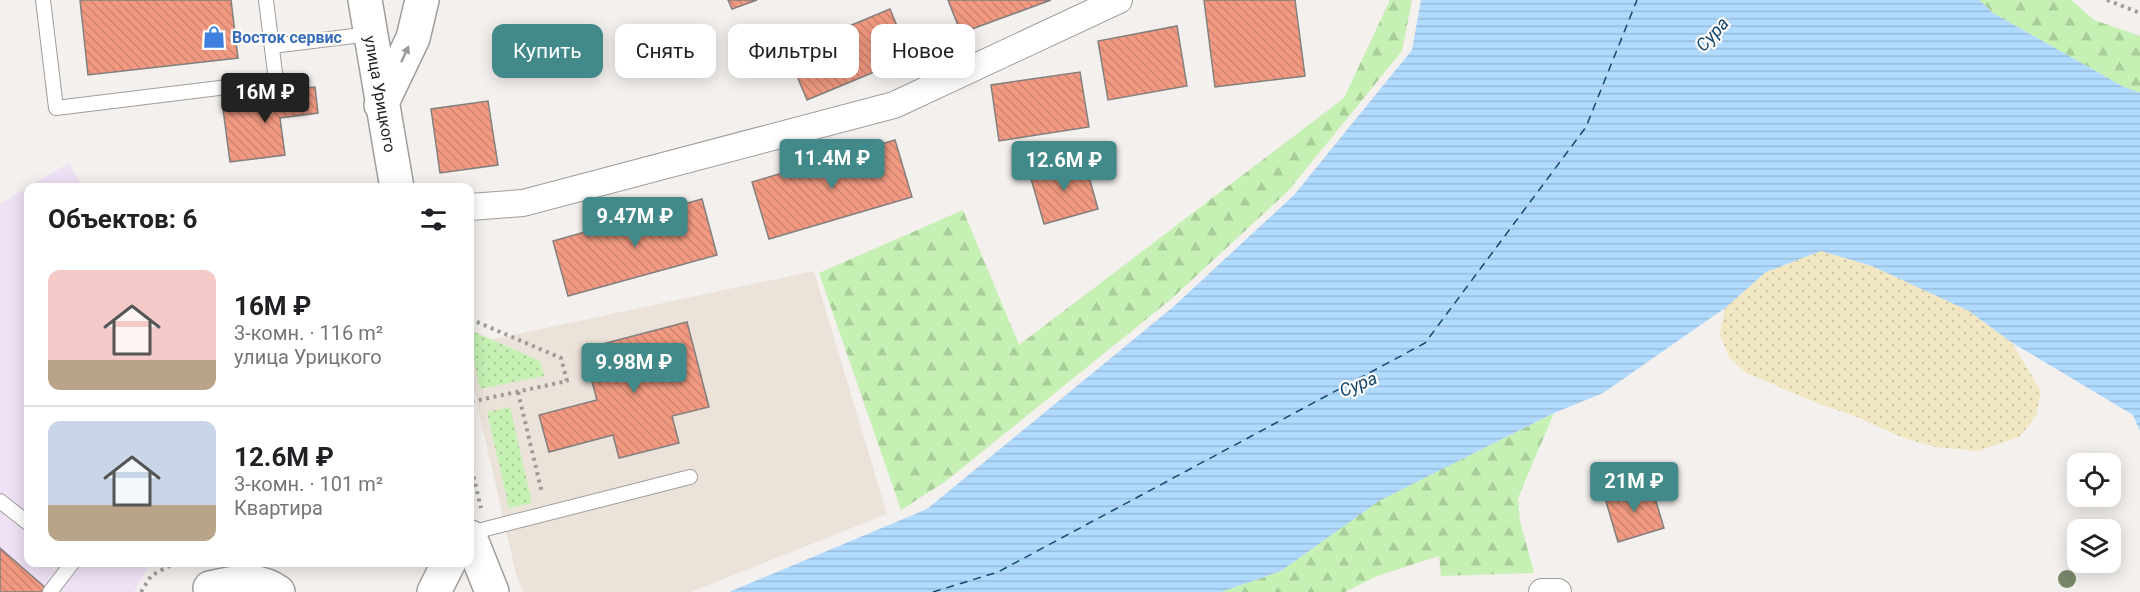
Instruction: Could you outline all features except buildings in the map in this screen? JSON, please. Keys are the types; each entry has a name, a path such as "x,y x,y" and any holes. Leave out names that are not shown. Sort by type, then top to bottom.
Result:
{"main road":[{"name":"улица Урицкого","path":"365,0 395,183"},
{"path":"381,105 413,38 422,0"},
{"path":"474,545 492,592"},
{"path":"207,590 252,567"},
{"path":"434,592 446,567"},
{"path":"207,590 236,581 254,582 278,592"}],"street":[{"path":"474,207 523,203 894,105 1119,0"},
{"path":"1542,592 1558,592"}],"lane":[{"path":"43,0 56,108 276,81 266,0"},
{"path":"272,46 370,34"},
{"path":"474,534 690,477"},
{"path":"0,501 24,520"},
{"path":"50,592 69,567"}],"path":[{"path":"2108,0 2140,13"},
{"path":"474,322 561,358 567,381 474,401"},
{"path":"518,392 547,514"},
{"path":"141,592 151,576 167,567"}],"shaded area":[{"path":"69,163 81,183 35,183"},
{"path":"24,190 24,567 150,567 134,592 0,592 0,204"},
{"path":"814,271 887,514 691,592 523,592 516,574 474,390 474,343"}],"green space":[{"path":"1390,0 1412,0 1402,51 1288,191 1170,300 946,481 901,510 819,273 963,210 1019,345 1344,98"},
{"path":"1979,0 2071,0 2094,20 2140,36 2140,93 2124,87 1993,13"},
{"path":"474,332 540,361 544,376 480,389 474,360"},
{"path":"510,407 532,503 509,508 487,412"},
{"path":"1554,413 1518,498 1520,521 1534,573 1441,576 1439,556 1377,576 1345,592 1221,592 1281,571 1378,501"}],"sand":[{"path":"1821,251 1872,266 1969,311 2011,342 2041,391 2036,416 2019,437 1978,451 1936,447 1904,438 1746,373 1729,358 1720,334 1725,308 1766,272"}],"water":[{"name":"Сура","path":"1421,0 1979,0 1993,13 2124,87 2140,93 2140,431 2133,415 2011,342 1969,311 1872,266 1821,251 1766,272 1725,308 1603,393 1554,413 1379,501 1281,571 1221,592 729,592 927,509 1173,307 1294,195 1412,50"}],"ferry route":[{"path":"933,592 998,572 1425,343 1586,127 1637,0"}],"place":[{"name":"Восток сервис","path":"214,37"}]}
